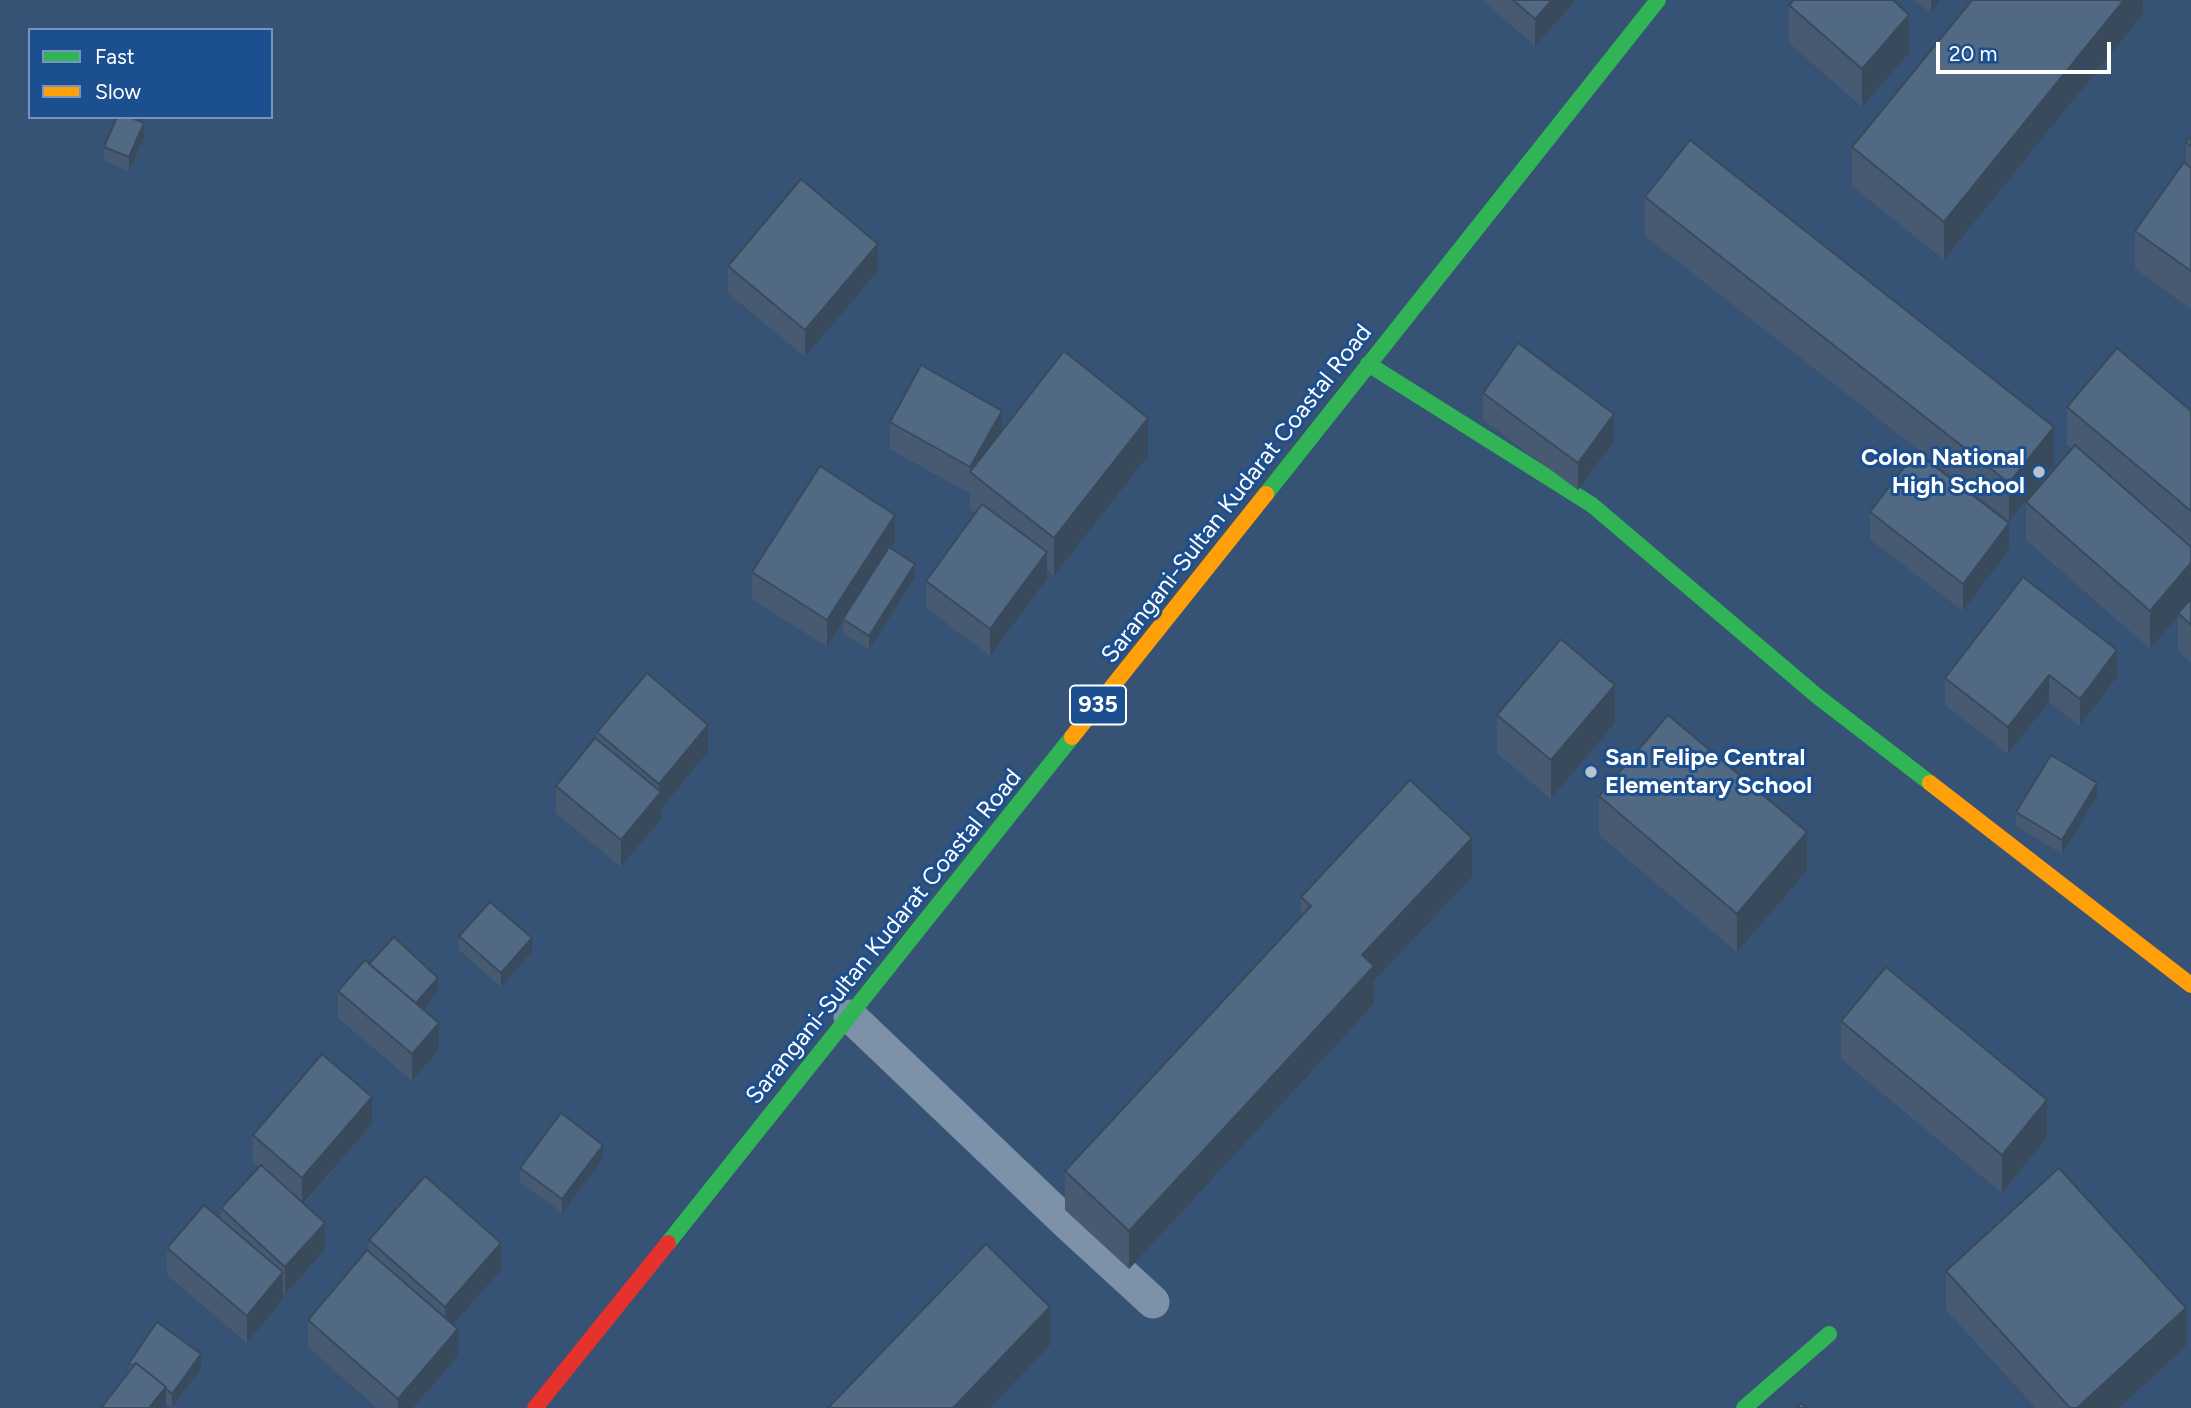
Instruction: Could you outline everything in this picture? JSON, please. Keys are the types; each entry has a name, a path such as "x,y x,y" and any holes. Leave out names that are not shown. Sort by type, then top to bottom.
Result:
{"main road":[{"name":"Sarangani-Sultan Kudarat Coastal Road","path":"535,1408 1658,0"},
{"path":"1368,364 1592,505 1817,696 2191,985"},
{"path":"1744,1408 1829,1334"}],"lane":[{"path":"850,1016 1153,1302"}],"building":[{"path":"1513,0 1552,0 1535,19"},
{"path":"1794,0 1893,0 1909,15 1862,69 1789,5"},
{"path":"1972,0 2124,0 1944,222 1852,147"},
{"path":"116,119 134,119 144,123 129,157 104,147"},
{"path":"1690,140 2054,427 2009,483 1645,197"},
{"path":"2184,162 2191,168 2191,271 2135,231"},
{"path":"801,179 878,244 805,330 728,266"},
{"path":"1518,343 1614,414 1578,463 1483,393"},
{"path":"2117,348 2191,411 2191,511 2067,407"},
{"path":"1064,351 1148,418 1054,538 970,472"},
{"path":"921,365 1002,411 970,467 890,422"},
{"path":"2075,445 2191,547 2191,563 2150,611 2026,502"},
{"path":"1916,452 2009,523 1963,584 1870,512"},
{"path":"820,466 895,515 827,620 752,572"},
{"path":"982,504 1047,552 990,629 926,581"},
{"path":"889,547 915,564 869,636 843,619"},
{"path":"2023,577 2117,650 2080,699 2049,675 2008,727 1945,678"},
{"path":"2191,599 2191,625 2178,613"},
{"path":"1561,639 1615,685 1551,760 1497,715"},
{"path":"647,673 708,725 659,784 597,732"},
{"path":"1668,715 1807,832 1737,914 1599,796"},
{"path":"595,738 661,792 621,840 556,786"},
{"path":"2051,755 2097,783 2062,840 2016,812"},
{"path":"1410,780 1472,838 1362,955 1374,966 1129,1231 1065,1171 1311,906 1301,897"},
{"path":"490,902 532,938 501,973 459,936"},
{"path":"394,937 438,978 416,1003 369,964"},
{"path":"365,960 439,1023 412,1054 338,991"},
{"path":"1886,967 2047,1100 2002,1155 1841,1021"},
{"path":"322,1054 372,1097 302,1178 253,1135"},
{"path":"561,1113 603,1145 562,1199 520,1168"},
{"path":"261,1165 325,1223 285,1267 221,1208"},
{"path":"2059,1168 2186,1308 2077,1408 2070,1408 1946,1271"},
{"path":"425,1176 501,1243 445,1307 369,1240"},
{"path":"204,1205 283,1272 247,1316 167,1248"},
{"path":"986,1244 1050,1307 953,1408 828,1408"},
{"path":"367,1250 458,1329 398,1399 308,1320"},
{"path":"157,1322 201,1354 172,1394 136,1363 133,1366 129,1363"},
{"path":"136,1363 166,1387 149,1408 101,1408"}],"traffic: fast":[{"path":"1266,494 1658,0"},
{"path":"1368,364 1592,505 1817,696 1930,783"},
{"path":"668,1243 1072,737"},
{"path":"1744,1408 1829,1334"}],"traffic: slow":[{"path":"1072,737 1266,494"},
{"path":"1930,783 2191,985"}],"traffic: jam":[{"path":"535,1408 668,1243"}],"place":[{"name":"Colon National High School","path":"2039,472"},
{"name":"San Felipe Central Elementary School","path":"1591,772"}]}
